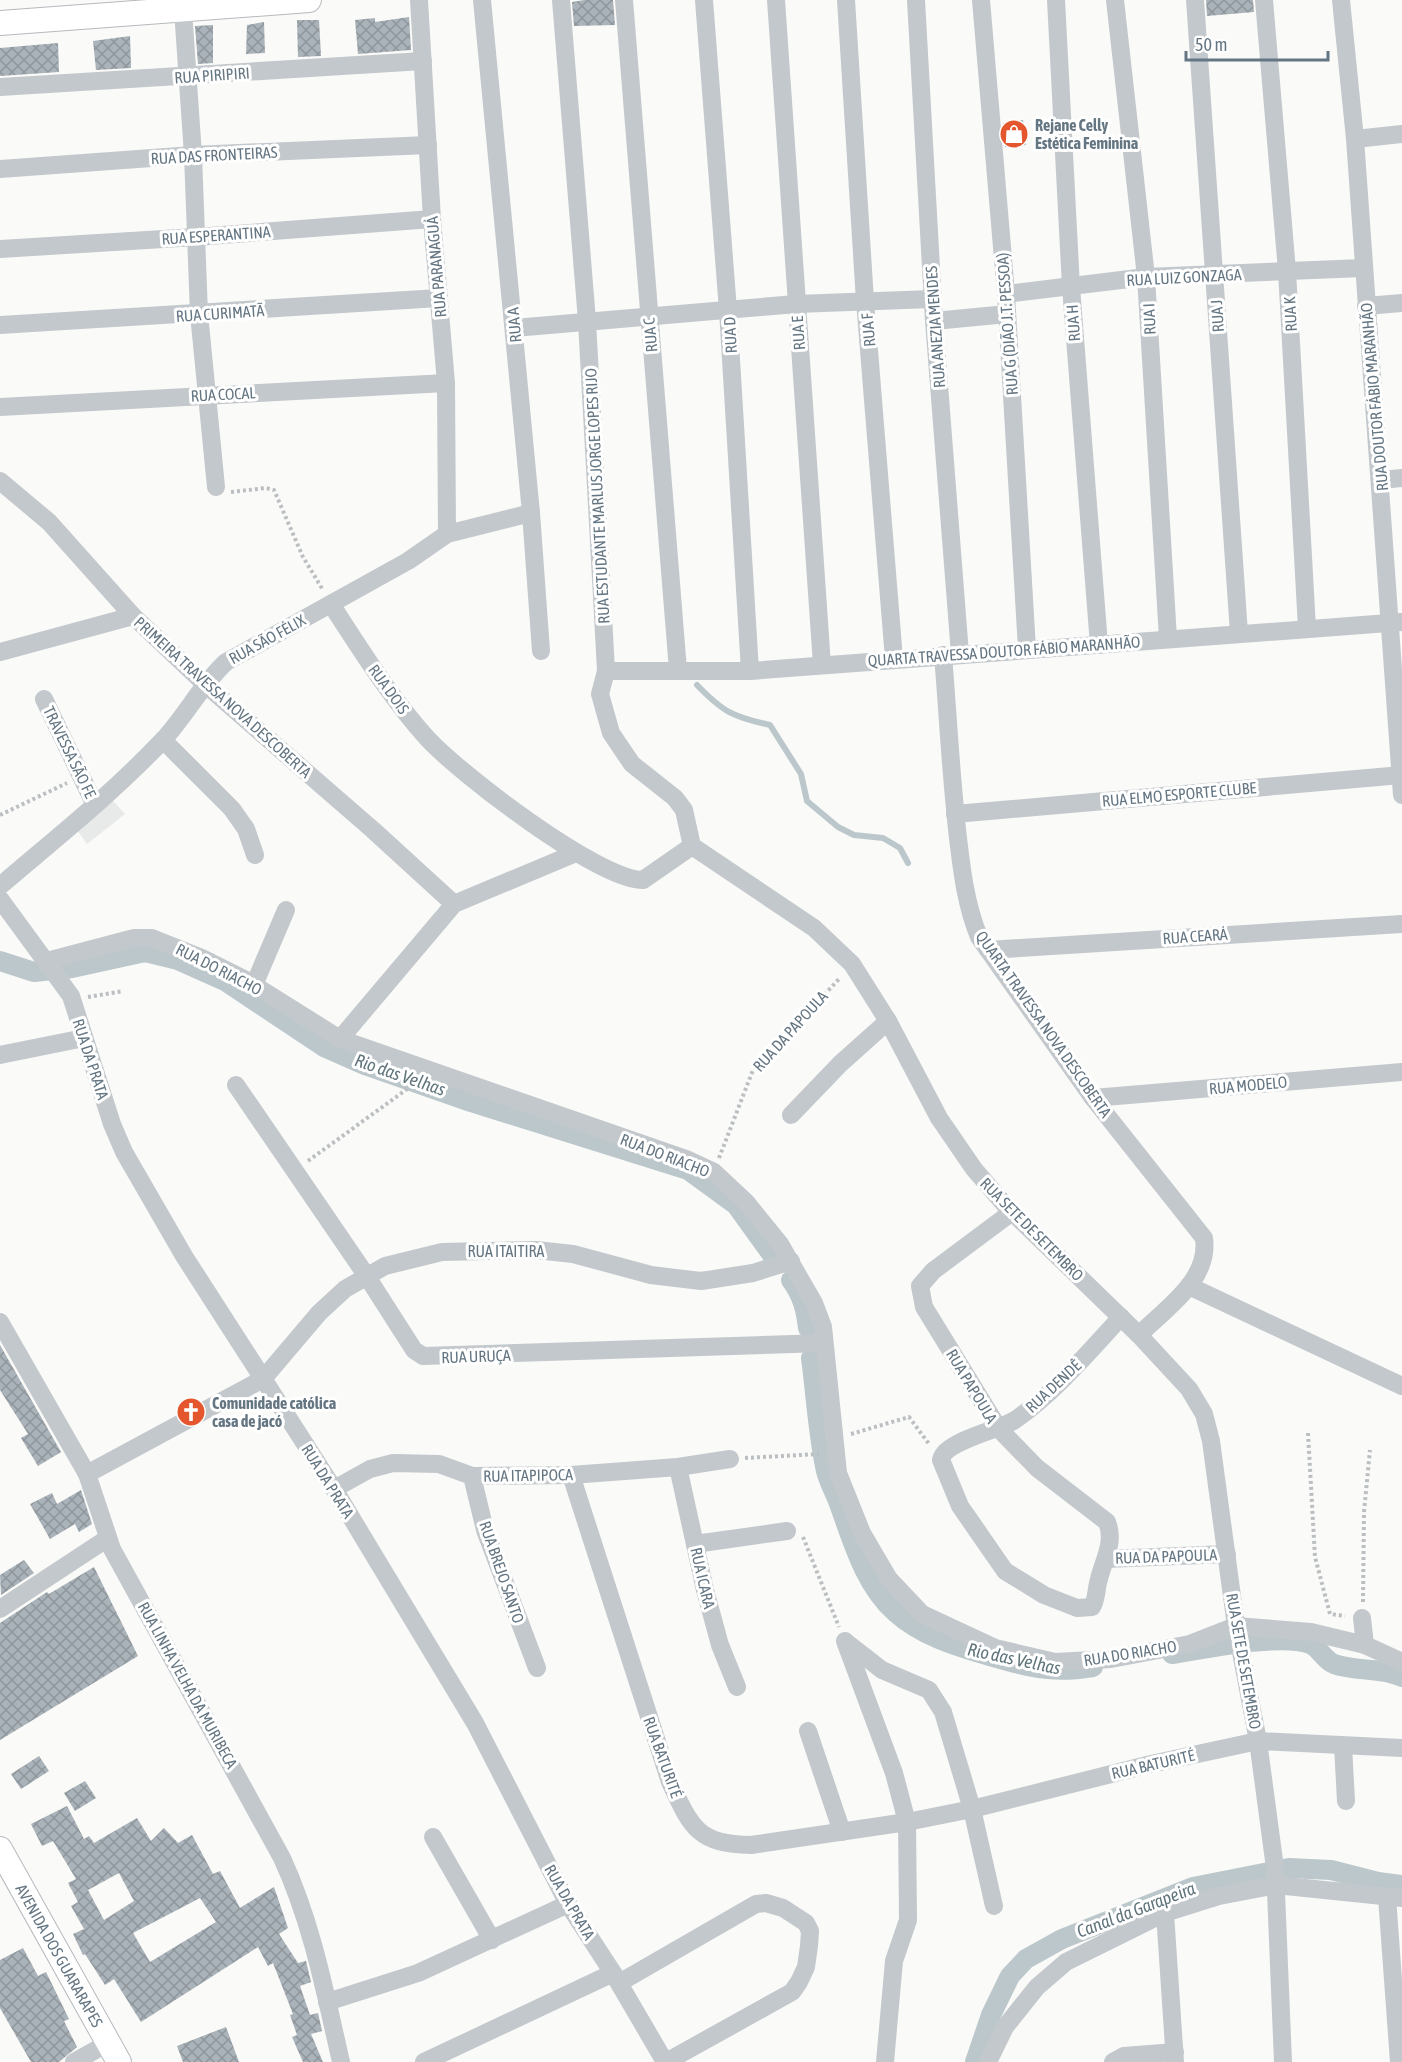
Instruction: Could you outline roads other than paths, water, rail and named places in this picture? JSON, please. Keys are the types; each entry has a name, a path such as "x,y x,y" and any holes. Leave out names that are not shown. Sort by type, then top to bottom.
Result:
{"main road":[{"path":"0,23 309,0"},
{"name":"AVENIDA DOS GUARARAPES","path":"0,1849 114,2053"}],"street":[{"name":"RUA PARANAGUÁ","path":"419,0 432,219 446,383 447,534"},
{"name":"RUA A","path":"482,0 531,513 541,651"},
{"name":"RUA ESTUDANTE MARLUS JORGE LOPES RIJO","path":"561,0 587,321 606,671"},
{"name":"RUA C","path":"624,0 678,670"},
{"name":"RUA D","path":"704,0 728,310 750,671"},
{"name":"RUA E","path":"776,0 822,665"},
{"name":"RUA F","path":"846,0 865,301 894,659"},
{"name":"RUA ANEZIA MENDES","path":"916,0 952,655"},
{"name":"RUA G (DIÃO J.T. PESSOA)","path":"981,0 1006,294 1027,649"},
{"name":"RUA H","path":"1056,0 1071,287 1099,645"},
{"name":"RUA I","path":"1115,0 1146,277 1168,638"},
{"name":"RUA J","path":"1195,0 1239,633"},
{"name":"RUA K","path":"1264,0 1287,272 1307,628"},
{"name":"RUA DOUTOR FÁBIO MARANHÃO","path":"1341,0 1355,139 1363,268 1381,480 1397,623 1402,795"},
{"path":"183,10 193,155 199,314 216,487"},
{"name":"RUA PIRIPIRI","path":"0,87 423,61"},
{"path":"1355,139 1402,134"},
{"name":"RUA DAS FRONTEIRAS","path":"0,169 193,155 428,145"},
{"name":"RUA ESPERANTINA","path":"0,249 432,219"},
{"name":"RUA LUIZ GONZAGA","path":"1006,294 1146,277 1363,268"},
{"name":"RUA CURIMATÃ","path":"0,325 439,298"},
{"path":"514,328 796,304 932,299"},
{"path":"1366,306 1402,303"},
{"path":"934,321 1007,314"},
{"name":"RUA COCAL","path":"0,407 151,397 446,383"},
{"path":"1381,480 1402,478"},
{"name":"PRIMEIRA TRAVESSA NOVA DESCOBERTA","path":"0,481 49,522 133,616 206,685 373,830 454,904"},
{"name":"RUA SÃO FÉLIX","path":"0,886 95,805 163,740 226,662 242,650 408,561 447,534 531,513"},
{"name":"RUA DOIS","path":"331,604 382,681 428,740 489,792 576,853 626,878 643,880 692,846"},
{"path":"0,652 133,616"},
{"name":"QUARTA TRAVESSA DOUTOR FÁBIO MARANHÃO","path":"606,671 750,671 1168,638 1397,623"},
{"name":"QUARTA TRAVESSA NOVA DESCOBERTA","path":"952,655 955,813 972,919 988,950 1093,1098 1204,1238 1204,1262 1189,1286 1139,1335"},
{"path":"606,671 600,694 611,733 632,764 669,793 684,810 692,846"},
{"name":"TRAVESSA SÃO FE","path":"44,699 95,805"},
{"path":"163,740 232,809 246,829 255,855"},
{"name":"RUA ELMO ESPORTE CLUBE","path":"955,813 1401,775"},
{"name":"RUA SETE DE SETEMBRO","path":"692,846 814,928 852,964 888,1021 939,1118 974,1169 1012,1212 1139,1335 1189,1389 1204,1414 1211,1441 1237,1631 1258,1741 1276,1877 1283,2062"},
{"path":"340,1039 454,904 576,853"},
{"name":"RUA DA PRATA","path":"0,898 73,1000 112,1124 124,1152 184,1256 334,1490 475,1723 568,1904 616,1978 665,2062"},
{"path":"254,985 286,910"},
{"name":"RUA CEARÁ","path":"988,950 1402,924"},
{"name":"RUA DO RIACHO","path":"51,968 134,938 152,938 202,957 254,985 340,1039 686,1159 714,1172 746,1202 783,1264 814,1303 823,1327 833,1439 838,1473 847,1499 862,1533 889,1579 922,1614 995,1648 1055,1662 1083,1662 1190,1644 1237,1631"},
{"path":"791,1115 840,1064 888,1021"},
{"path":"0,1055 84,1038"},
{"name":"RUA MODELO","path":"1093,1098 1402,1072"},
{"name":"RUA URUÇA","path":"236,1085 366,1275 414,1350 423,1356 824,1343"},
{"name":"RUA PAPOULA","path":"1012,1212 933,1271 920,1286 924,1307 999,1429 1050,1479 1107,1522 1110,1540 1106,1559"},
{"name":"RUA ITAITIRA","path":"263,1379 319,1313 345,1289 385,1266 442,1252 536,1250 573,1254 651,1275 701,1281 783,1264"},
{"path":"1189,1286 1402,1386"},
{"name":"RUA DENDÊ","path":"1106,1559 1098,1580 1095,1602 1088,1609 1077,1608 1044,1595 1016,1580 990,1551 960,1506 941,1457 952,1446 999,1429 1036,1403 1062,1380 1121,1317"},
{"name":"RUA LINHA VELHA DA MURIBECA","path":"0,1322 87,1474 108,1538 282,1858 300,1896 320,1965 341,2062"},
{"path":"87,1474 263,1379"},
{"name":"RUA ITAPIPOCA","path":"334,1490 370,1469 393,1463 439,1464 472,1476 572,1475 678,1467 729,1459"},
{"name":"RUA ICARA","path":"678,1467 720,1646 737,1687"},
{"name":"RUA BATURITÉ","path":"572,1475 670,1782 693,1825 704,1837 726,1844 751,1845 907,1822 972,1809 1151,1764 1258,1741 1402,1748"},
{"name":"RUA BREJO SANTO","path":"472,1476 485,1530 537,1668"},
{"path":"695,1544 787,1531"},
{"path":"0,1609 108,1538"},
{"name":"RUA DA PAPOULA","path":"1106,1559 1227,1554"},
{"path":"1362,1618 1365,1645"},
{"path":"1237,1631 1311,1632 1365,1645 1402,1662"},
{"path":"885,2062 894,1960 908,1920 907,1822 894,1773 845,1641 882,1670 928,1690 943,1712 972,1809 994,1906"},
{"path":"808,1731 842,1832"},
{"path":"1343,1746 1346,1801"},
{"path":"433,1838 492,1940"},
{"path":"988,2062 1005,2027 1036,1987 1066,1962 1165,1913 1276,1877 1395,1898 1400,2062"},
{"path":"327,2002 418,1973 568,1904"},
{"path":"424,2062 616,1978 756,1904 783,1908 806,1923 810,1931 806,1967 792,1992 665,2062"},
{"path":"1113,2062 1124,2056 1175,2057 1165,1913"},
{"path":"74,2062 114,2053"}],"waterway":[{"path":"697,685 714,702 729,712 770,725 801,774 807,801 838,827 854,835 883,838 900,848 908,863"},
{"name":"Rio das Velhas","path":"0,961 34,972 72,968 145,952 178,960 225,981 324,1047 365,1065 471,1102 688,1170 736,1205 778,1263"},
{"name":"Rio das Velhas","path":"791,1280 803,1302 808,1328"},
{"name":"Rio das Velhas","path":"811,1358 827,1475 860,1561 885,1602 916,1628 974,1652 1039,1668 1064,1670 1093,1667"},
{"name":"Rio das Velhas","path":"1172,1654 1242,1643 1297,1641 1310,1644 1334,1664 1386,1672 1402,1677"},
{"name":"Canal da Garapeira","path":"975,2062 991,2015 1010,1976 1026,1959 1062,1939 1193,1887 1289,1868 1331,1870 1378,1882 1402,1885"}],"place":[{"name":"Rejane Celly Estética Feminina","path":"1014,134"},
{"name":"Comunidade católica casa de jacó","path":"191,1412"}]}
